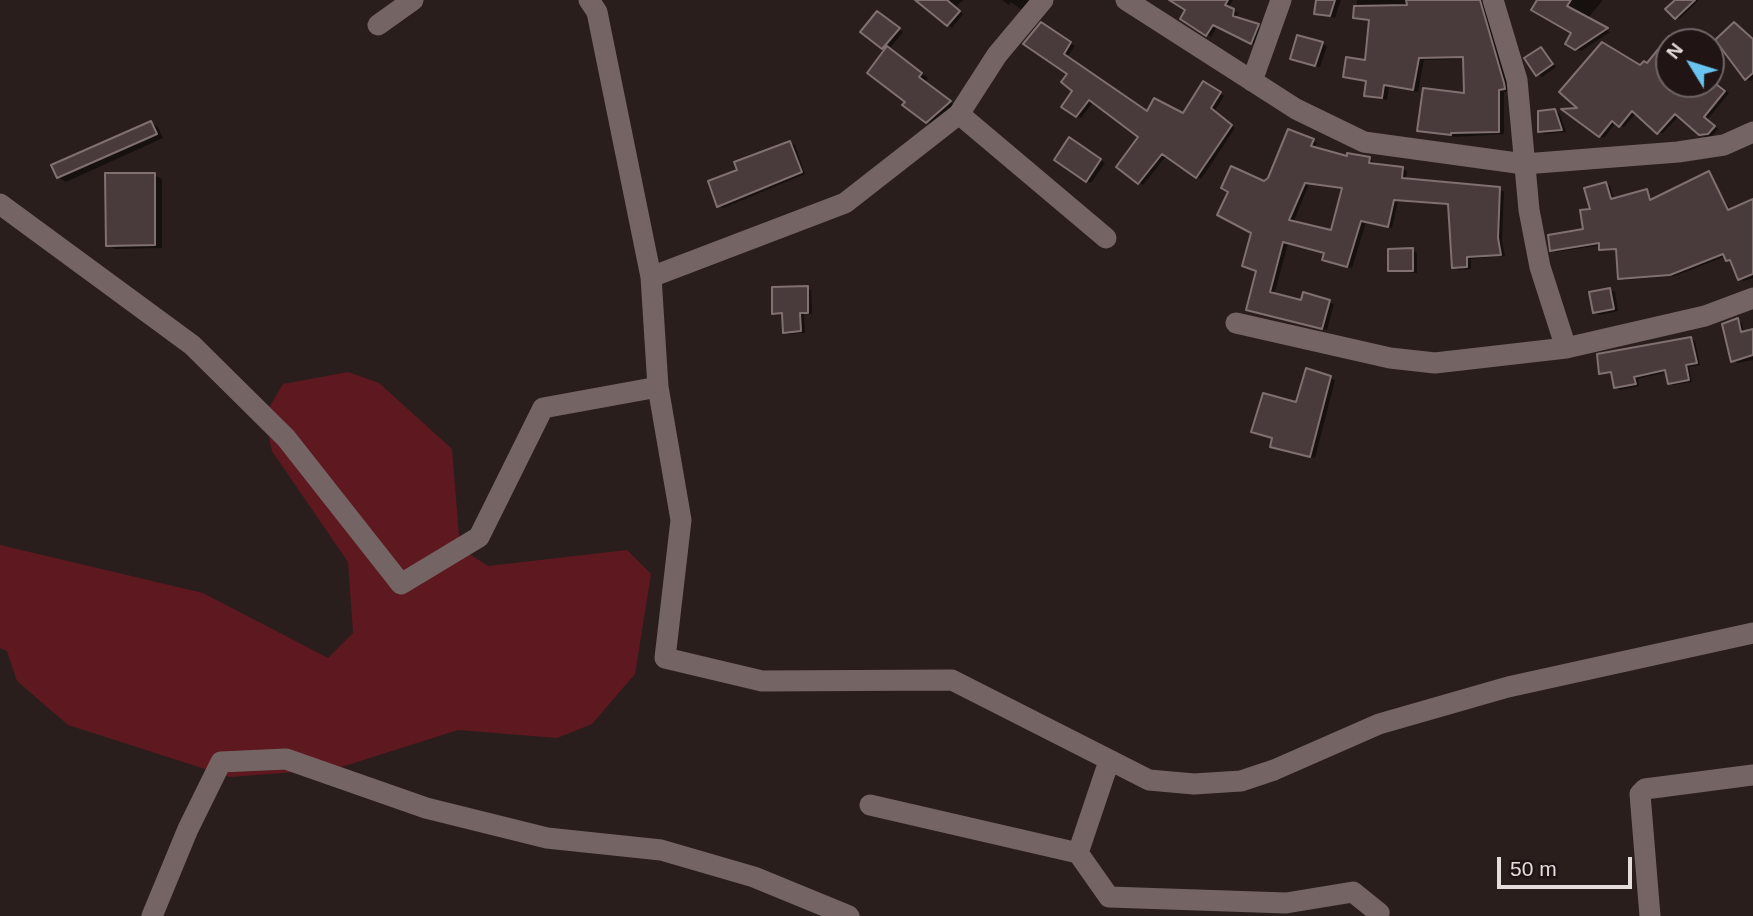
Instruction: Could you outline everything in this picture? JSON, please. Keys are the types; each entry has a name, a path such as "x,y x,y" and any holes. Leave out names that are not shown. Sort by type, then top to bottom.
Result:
{"street":[{"path":"378,25 413,0"},
{"path":"589,0 597,12 651,277 658,387 681,520 665,658 762,681 952,680 1149,780 1194,784 1241,780 1274,771 1379,724 1508,687 1753,634"},
{"path":"651,277 845,203 959,114 998,55 1043,0"},
{"path":"1126,0 1296,109 1364,142 1524,164 1678,152 1724,145 1753,132"},
{"path":"1252,81 1281,0"},
{"path":"1493,0 1517,80 1524,164 1540,267 1566,348"},
{"path":"959,114 1106,238"},
{"path":"0,204 192,345 286,438 401,584 479,537 543,408 658,387"},
{"path":"1236,323 1390,358 1435,363 1566,348 1705,316 1753,298"},
{"path":"152,916 188,829 221,762 286,759 426,808 547,838 661,850 754,877 849,916"},
{"path":"1078,853 1109,761"},
{"path":"1650,916 1640,794 1645,789 1753,775"},
{"path":"870,805 1078,853 1109,897 1286,903 1353,892 1379,913 1378,916"}],"shaded area":[{"path":"348,372 379,383 452,449 460,548 488,566 627,550 651,574 635,674 592,724 557,738 458,730 335,769 230,777 68,725 17,681 7,651 0,648 0,545 203,593 328,658 353,633 348,562 272,451 264,416 283,384"}],"building":[{"path":"915,0 947,0 960,11 947,26"},
{"path":"1169,0 1228,0 1225,5 1234,9 1233,16 1259,24 1251,44 1213,25 1206,36 1180,19 1185,10"},
{"path":"1316,0 1335,0 1330,16 1314,14"},
{"path":"1406,0 1480,0 1505,89 1499,90 1499,132 1451,135 1417,131 1423,88 1464,93 1463,57 1419,58 1413,90 1384,85 1382,98 1364,96 1366,81 1343,77 1346,57 1365,60 1369,20 1353,18 1354,6 1407,5"},
{"path":"1537,0 1571,0 1567,6 1608,28 1575,50 1565,44 1571,33 1531,10"},
{"path":"1675,0 1695,0 1675,19 1665,9"},
{"path":"877,11 900,28 882,49 860,32"},
{"path":"1041,22 1071,42 1064,54 1147,111 1154,98 1183,113 1203,81 1221,92 1211,108 1232,125 1196,178 1162,154 1138,184 1116,167 1138,137 1089,100 1076,117 1061,107 1072,91 1061,82 1067,74 1023,44"},
{"path":"1734,22 1753,39 1753,73 1745,80 1725,53 1725,31"},
{"path":"1297,35 1323,42 1315,66 1290,59"},
{"path":"1602,42 1640,65 1644,61 1647,63 1655,53 1655,98 1719,98 1704,117 1715,126 1708,134 1699,135 1675,114 1657,134 1632,111 1619,127 1612,121 1599,137 1561,109 1577,108 1559,92"},
{"path":"887,46 922,73 919,77 951,101 926,123 902,105 905,102 867,73"},
{"path":"1541,47 1553,64 1536,76 1524,58"},
{"path":"1555,109 1562,130 1538,132 1538,111"},
{"path":"151,121 157,134 57,178 51,165"},
{"path":"1288,129 1314,139 1311,146 1347,156 1347,153 1370,157 1369,163 1403,167 1402,178 1500,187 1498,238 1501,255 1467,257 1467,267 1452,268 1448,204 1394,200 1388,227 1361,221 1347,267 1322,260 1324,253 1283,242 1270,292 1301,300 1303,292 1330,300 1322,329 1246,310 1256,271 1242,266 1251,233 1217,215 1228,192 1221,188 1231,166 1264,181 1268,178","holes":["1305,183 1342,188 1331,230 1289,220"]},
{"path":"1069,137 1101,159 1086,182 1054,160"},
{"path":"790,141 802,172 717,207 708,181 737,170 734,162"},
{"path":"1709,171 1728,210 1753,199 1753,274 1738,280 1730,260 1726,261 1723,254 1670,275 1618,279 1616,249 1599,250 1599,243 1550,251 1548,235 1583,229 1580,210 1590,209 1584,188 1606,182 1611,199 1647,189 1650,200"},
{"path":"105,173 155,173 155,245 106,246"},
{"path":"1413,248 1413,271 1388,271 1388,249"},
{"path":"808,286 808,313 800,313 801,331 783,333 782,313 772,314 772,287"},
{"path":"1610,288 1614,309 1593,313 1589,292"},
{"path":"1738,318 1741,332 1753,329 1753,355 1731,362 1722,324"},
{"path":"1691,337 1697,363 1686,365 1689,380 1668,384 1665,370 1634,377 1636,384 1614,388 1611,372 1599,374 1597,354"},
{"path":"1306,368 1331,376 1310,457 1270,447 1272,438 1251,432 1263,393 1296,402"}]}
